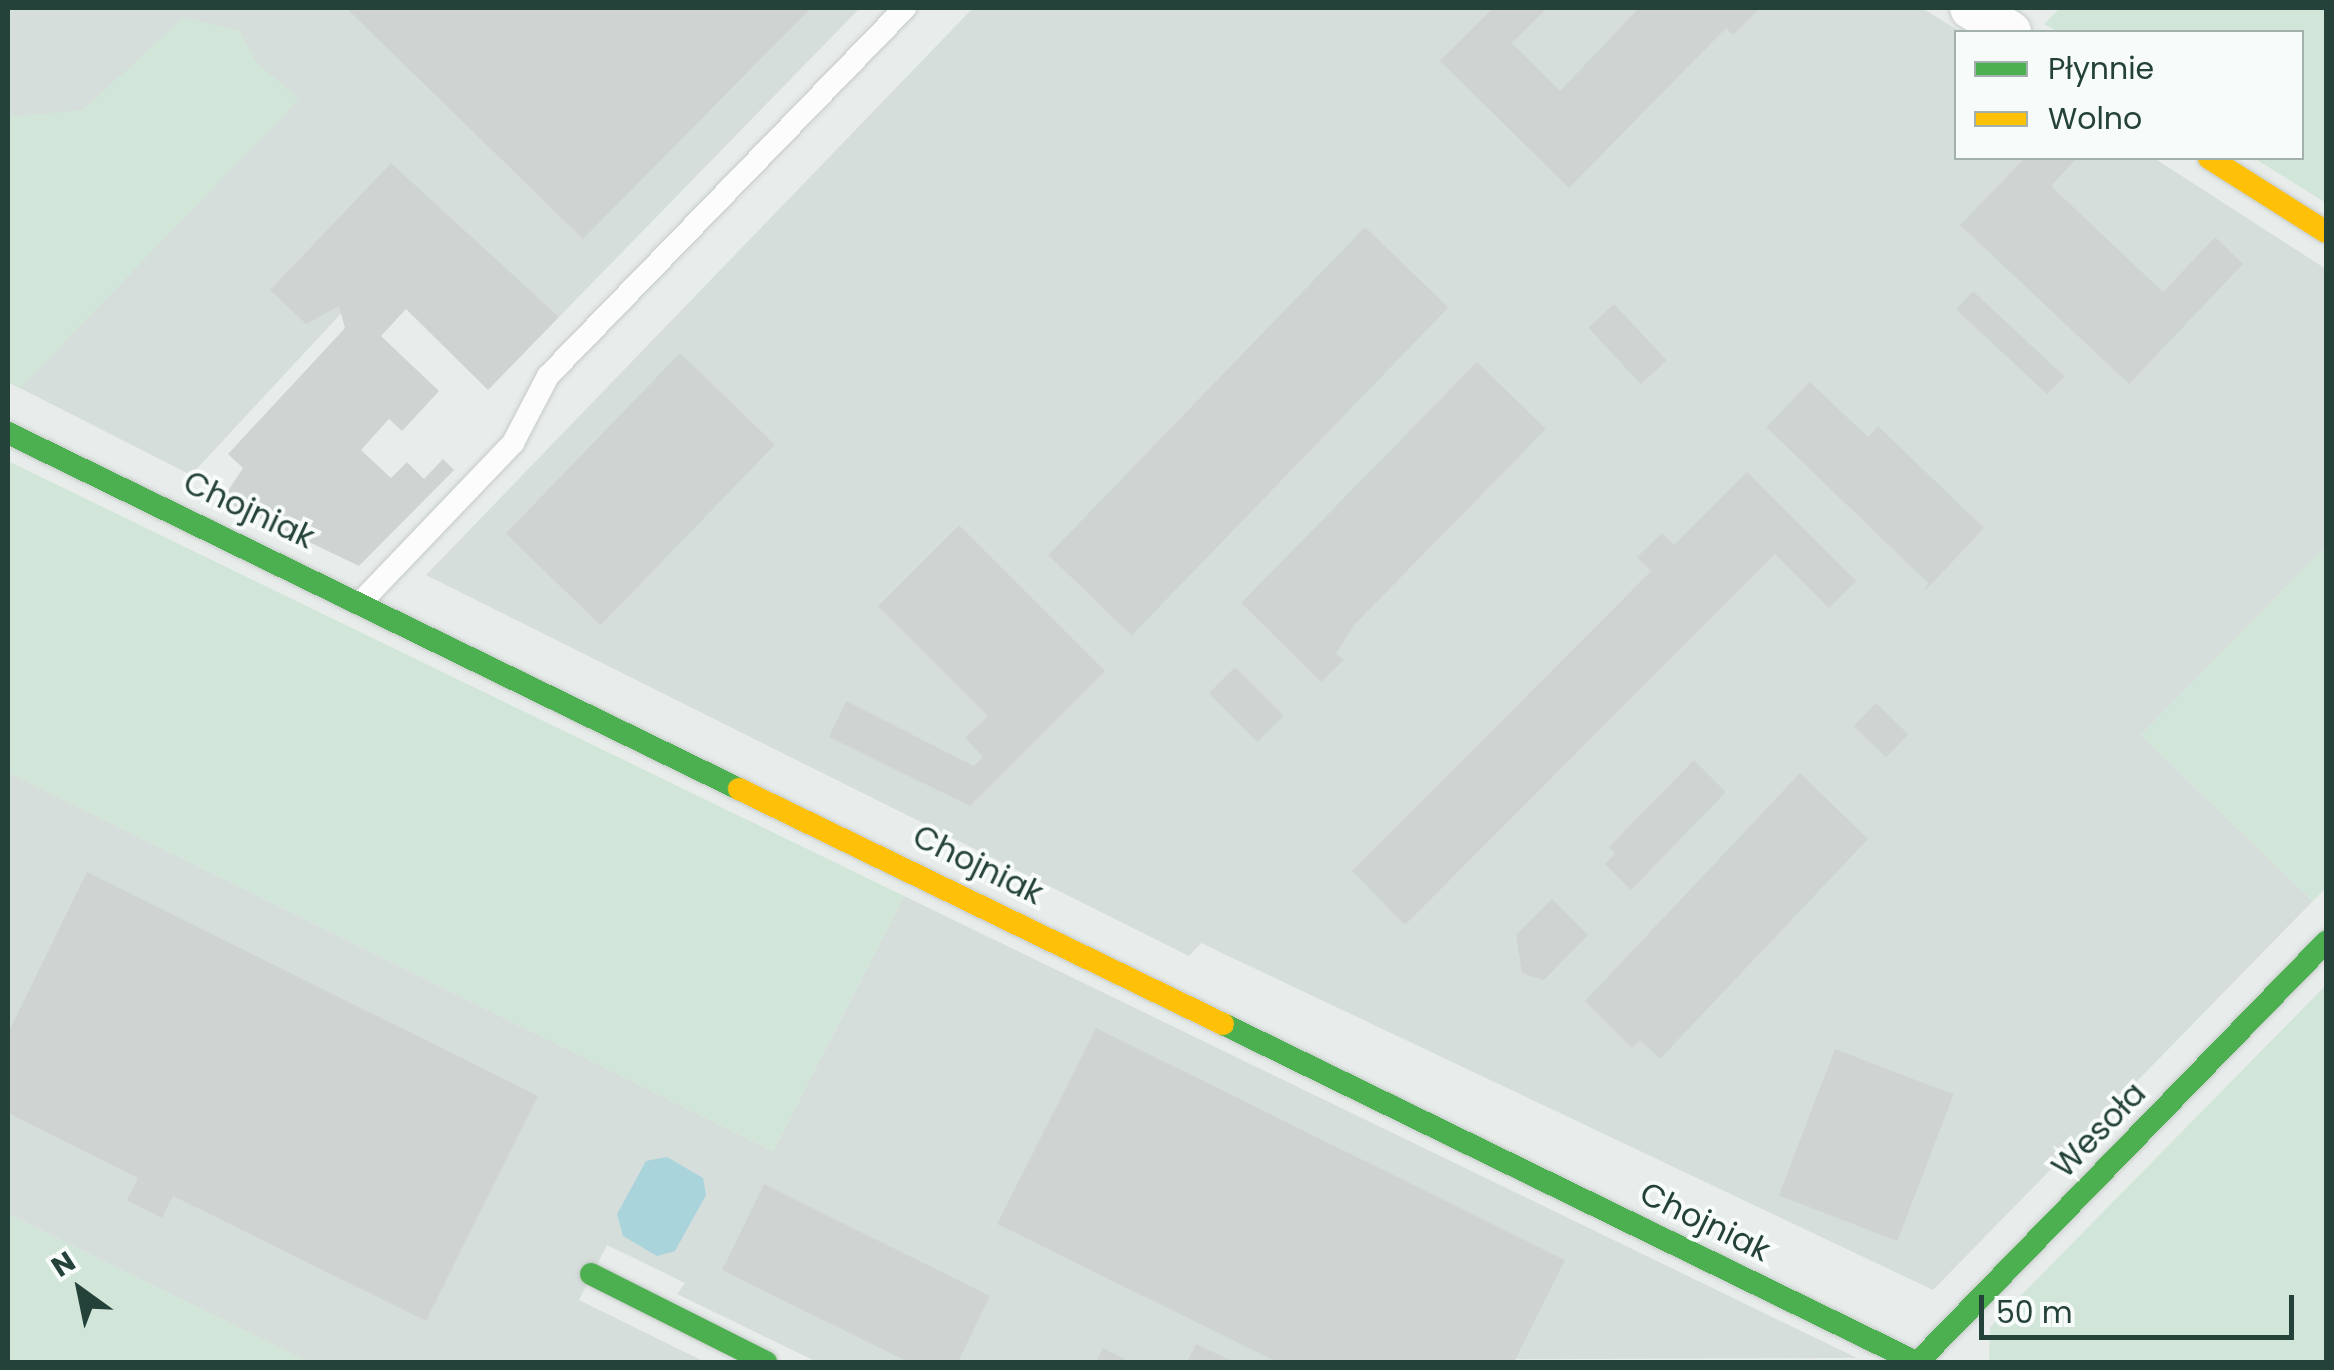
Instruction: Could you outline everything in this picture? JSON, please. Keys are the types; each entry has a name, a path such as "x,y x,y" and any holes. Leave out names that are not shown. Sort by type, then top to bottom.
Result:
{"street":[{"path":"1970,8 2007,30"},
{"path":"2211,160 2326,232"},
{"name":"Chojniak","path":"8,433 364,599 1917,1362"},
{"name":"Wesoła","path":"1917,1362 2326,942"},
{"path":"592,1274 766,1362"}],"lane":[{"path":"364,599 512,442 548,376 905,8"}],"shaded area":[{"path":"8,8 860,8 559,317 438,209 191,475 8,382"},
{"path":"973,8 1922,8 1958,30 1954,30 1954,160 2157,160 2326,269 2326,547 2141,735 2313,901 1933,1290 1201,943 1189,956 426,575"},
{"path":"8,772 773,1151 904,896 1857,1358 817,1362 677,1294 685,1283 607,1245 579,1300 705,1362 308,1362 8,1214"}],"green space":[{"path":"2060,8 2326,8 2326,203 2257,160 2304,160 2304,30 2054,30 2044,24"},
{"path":"183,18 239,30 256,62 299,99 20,388 8,382 8,117 83,110"},
{"path":"8,461 904,896 773,1151 8,772"},
{"path":"2326,547 2326,888 2313,901 2141,735"},
{"path":"2326,985 2326,1362 1989,1362 1990,1327"},
{"path":"8,1214 308,1362 8,1362"}],"water":[{"path":"667,1157 703,1178 706,1195 675,1251 657,1256 623,1236 617,1214 646,1161"}],"building":[{"path":"346,8 811,8 583,239"},
{"path":"1493,8 1547,8 1512,43 1560,91 1639,8 1760,8 1733,35 1726,28 1569,188 1440,61"},
{"path":"2023,160 2075,160 2051,186 2163,292 2215,237 2243,264 2129,384 1960,225"},
{"path":"391,163 559,317 488,390 406,309 381,336 439,391 402,431 389,419 361,450 391,478 407,462 424,479 443,459 454,470 359,566 222,500 243,468 228,454 345,328 339,306 306,324 270,290"},
{"path":"1365,227 1448,308 1132,636 1048,555"},
{"path":"1973,291 2064,376 2047,395 1956,309"},
{"path":"1614,304 1667,360 1641,384 1588,328"},
{"path":"680,353 775,445 601,625 506,534"},
{"path":"1477,362 1546,429 1355,624 1336,654 1344,660 1321,682 1241,603"},
{"path":"1810,382 1868,437 1878,426 1984,528 1925,591 1928,583 1766,427"},
{"path":"1747,472 1856,581 1829,608 1775,554 1405,925 1352,871 1651,571 1637,557 1662,533 1674,545"},
{"path":"959,525 1105,671 970,806 829,737 846,701 974,766 983,757 965,738 988,716 878,606"},
{"path":"1235,667 1284,716 1258,742 1209,693"},
{"path":"1876,703 1908,734 1886,757 1854,726"},
{"path":"1694,760 1726,792 1631,890 1605,864 1615,854 1609,847"},
{"path":"1800,773 1868,839 1660,1059 1640,1040 1632,1048 1585,1001"},
{"path":"87,872 538,1096 426,1321 173,1196 162,1218 127,1200 138,1178 8,1113 8,1033"},
{"path":"1552,899 1588,935 1544,980 1522,973 1516,935"},
{"path":"1096,1028 1565,1260 1514,1362 1277,1362 997,1224"},
{"path":"1835,1049 1954,1095 1897,1241 1779,1196"},
{"path":"764,1184 990,1296 958,1362 908,1362 722,1270"},
{"path":"1196,1344 1234,1362 1187,1362"},
{"path":"1103,1348 1131,1362 1096,1362"}],"traffic: fast":[{"path":"8,433 739,789"},
{"path":"1918,1362 2326,942"},
{"path":"1223,1024 1916,1362"},
{"path":"591,1274 766,1362"}],"traffic: slow":[{"path":"2212,160 2326,232"},
{"path":"739,789 1223,1024"}]}
